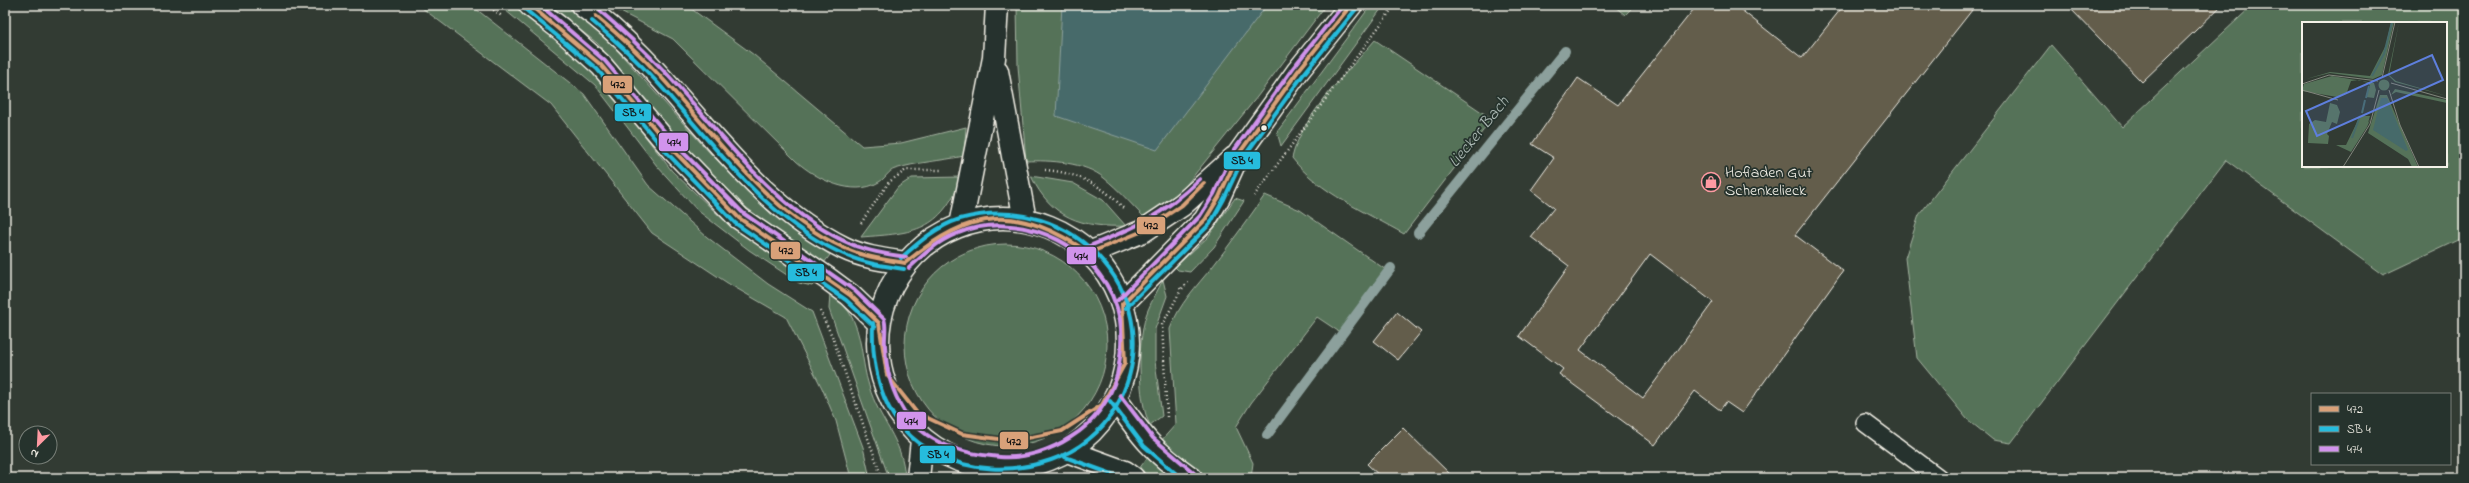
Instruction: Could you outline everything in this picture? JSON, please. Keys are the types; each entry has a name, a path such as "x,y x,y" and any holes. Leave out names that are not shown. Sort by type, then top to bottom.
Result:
{"main road":[{"path":"530,5 561,29 601,65 672,149 739,218 839,286 879,323"},
{"path":"582,5 635,50 723,148 780,207 844,248 875,258 905,263"},
{"path":"961,225 974,169 994,58 997,5"},
{"path":"1122,304 1205,220 1219,197 1238,155 1298,71 1351,5"},
{"path":"994,58 1025,220"},
{"path":"1089,252 1143,231 1182,205 1238,155"},
{"path":"999,218 1025,220 1045,226 1069,237 1089,252 1112,282 1122,304 1127,328 1128,352 1124,376 1115,398 1101,422 1087,436 1066,451 1051,459 1028,466 978,472 922,440 904,420 889,396 880,370 877,342 879,323 886,298 905,263 939,236 961,225 999,218"},
{"path":"1115,398 1147,443 1165,460 1191,478"},
{"path":"918,478 922,440"},
{"path":"1066,451 1125,472 1133,478"}],"lane":[{"path":"1865,423 1939,478"}],"path":[{"path":"1252,199 1395,5"},
{"path":"1015,168 1053,171 1088,180 1115,199 1143,231"},
{"path":"844,248 889,182 906,170 974,169"},
{"path":"1162,264 1181,290"},
{"path":"1147,443 1167,421 1168,409 1162,356 1162,325 1181,290 1191,279"}],"green space":[{"path":"418,5 471,5 584,94 648,185 707,237 768,284 812,312 863,447 870,478 851,478 836,421 822,388 786,317 729,284 652,233 551,105"},
{"path":"499,5 515,5 550,31 601,79 672,171 729,225 815,283 812,286 799,283 749,250 697,210 657,166 595,85"},
{"path":"548,5 566,5 598,29 710,153 771,214 830,255 824,263 768,225 715,182 597,43"},
{"path":"607,5 686,5 754,55 862,146 901,143 966,127 964,156 895,169 890,171 881,181 869,186 858,188 847,187 824,180 804,168 796,161 673,39"},
{"path":"1017,5 1326,5 1257,97 1183,189 1144,217 1104,178 1087,168 1067,163 1026,161 1018,66"},
{"path":"1371,5 1384,5 1281,146 1277,132"},
{"path":"1613,5 1635,5 1625,15"},
{"path":"2253,5 2464,5 2464,237 2383,275 2226,160 2011,443 1993,440 1967,419 1917,358 1905,258 1919,215 2051,45 2122,127"},
{"path":"1375,40 1492,119 1404,234 1329,192 1316,182 1292,158 1297,142 1315,110 1339,80"},
{"path":"1031,176 1073,183 1103,200 1126,226 1095,225 1070,218 1058,211 1048,202"},
{"path":"962,177 954,195 945,209 935,219 924,226 911,231 896,234 861,237 898,187 912,178"},
{"path":"1265,195 1300,210 1389,272 1341,333 1317,317 1251,403 1236,427 1253,463 1251,478 1208,478 1160,442 1176,424 1170,329 1183,304 1226,249"},
{"path":"1235,198 1244,201 1214,247 1190,272 1178,270 1175,267 1208,237"},
{"path":"1006,244 1035,248 1054,256 1070,267 1084,281 1095,297 1103,316 1107,345 1103,374 1095,393 1084,409 1070,423 1054,434 1035,442 1006,446 977,442 958,434 942,423 928,409 917,393 909,374 905,345 909,316 917,297 928,281 942,267 958,256 977,248"},
{"path":"1163,280 1167,296 1155,329 1155,361 1162,416 1150,425 1143,400 1140,351 1144,321"},
{"path":"830,292 847,309 854,320 866,377 873,398 900,452 905,478 889,478 829,309"},
{"path":"1147,458 1175,478 1152,478 1139,469"},
{"path":"1071,474 1108,476 1109,478 1051,478"}],"water":[{"path":"1062,5 1267,5 1157,150 1056,116"}],"building":[{"path":"1697,5 1735,5 1802,58 1844,5 1976,5 1795,235 1843,271 1742,413 1726,402 1720,410 1695,391 1655,445 1559,374 1563,369 1519,336 1569,266 1531,237 1554,208 1531,190 1554,158 1532,144 1578,78 1618,105","holes":["1650,254 1713,302 1643,398 1580,350"]},
{"path":"2067,5 2222,5 2142,82"},
{"path":"1397,312 1421,332 1398,360 1374,341"},
{"path":"1403,428 1454,478 1382,478 1367,464"}],"waterway":[{"name":"Liecker Bach","path":"1418,233 1565,51"},
{"name":"Liecker Bach","path":"1267,435 1391,268"}],"transit line":[{"name":"472","path":"530,5 601,65 672,149 739,218 850,295 879,323"},
{"name":"474","path":"540,5 605,61 676,145 743,213 854,290 884,319 885,343 890,380 904,411 923,432 934,439 959,450 986,456 1019,457 1046,450 1063,442 1087,425 1094,418 1110,393 1117,375 1121,348 1120,320 1112,295 1098,273 1080,254 1058,240 1033,230 1008,226 981,227 956,234 943,240 925,253 909,268"},
{"name":"474","path":"1118,300 1200,216 1214,194 1233,152 1293,68 1343,5"},
{"name":"472","path":"1122,304 1205,220 1219,197 1238,155 1298,71 1351,5"},
{"path":"1126,308 1210,224 1224,199 1243,158 1303,75 1356,9"},
{"path":"526,10 597,69 667,153 735,223 846,300 875,327"},
{"name":"474","path":"600,11 633,40 664,71 750,168 798,213 825,231 853,245 872,251 906,257"},
{"name":"472","path":"596,16 645,60 748,175 797,220 824,238 852,251 871,257 905,263"},
{"path":"592,21 609,35 648,73 743,179 767,203 793,224 819,242 855,259 883,266 904,269"},
{"name":"474","path":"1087,247 1120,234 1147,220 1173,203 1200,179"},
{"name":"472","path":"1089,253 1143,231 1182,205 1204,183"},
{"path":"873,323 875,362 884,398 893,415 904,429 918,442 948,459 977,467 1007,469 1051,460 1071,451 1088,440 1104,425 1116,407 1131,367 1133,328 1123,292 1103,261 1075,236 1040,220 1002,214 960,219 943,226 901,258"},
{"name":"472","path":"905,263 929,245 952,231 974,223 995,219 1017,220 1039,226 1063,237 1089,253"},
{"name":"472","path":"879,323 887,375 917,413 962,434 1013,441 1062,431 1102,405 1125,363 1122,304"},
{"name":"474","path":"1120,395 1153,438 1194,473"},
{"path":"1110,401 1144,446 1181,478"},
{"path":"1065,457 1123,478"}],"place":[{"name":"Hofladen Gut Schenkelieck","path":"1711,182"}]}
